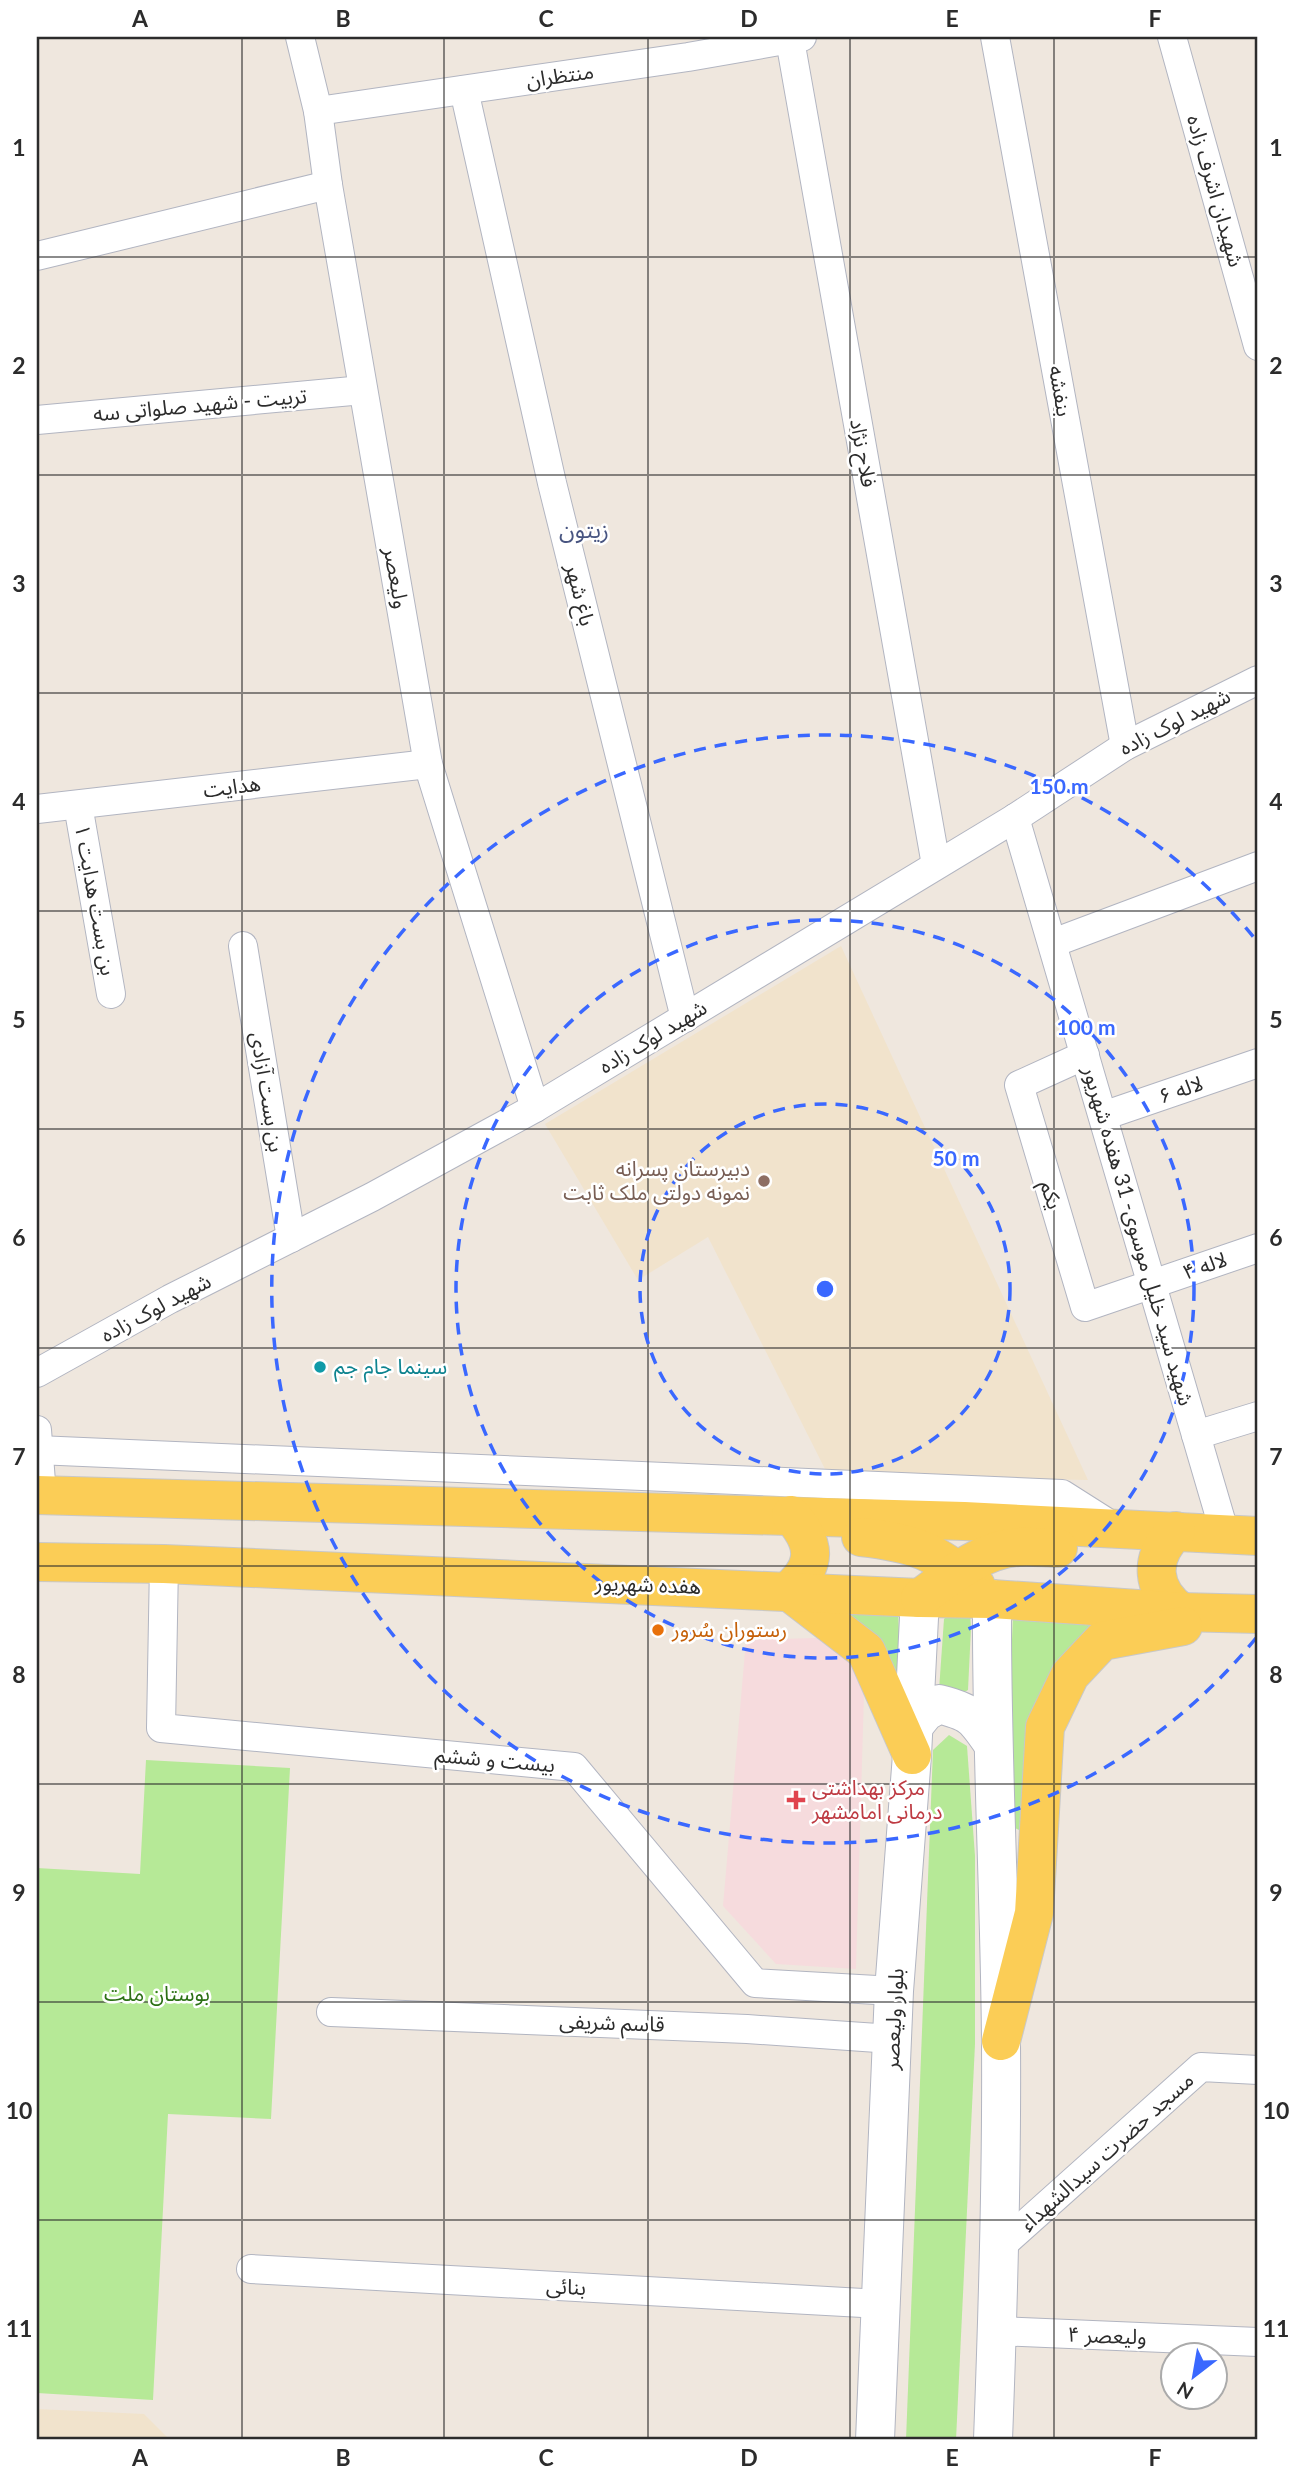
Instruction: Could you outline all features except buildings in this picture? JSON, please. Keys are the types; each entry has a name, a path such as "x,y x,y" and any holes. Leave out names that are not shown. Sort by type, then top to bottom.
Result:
{"main road":[{"path":"40,1495 706,1496 791,1515 1242,1535"},
{"path":"791,1515 831,1533 898,1541 928,1552 958,1571 992,1599 1001,2041 1001,2246 993,2440"},
{"path":"791,1515 804,1531 810,1548 809,1564 801,1580 788,1591 866,1651 912,1741"},
{"path":"920,1598 981,1558 1017,1547 1122,1550 1176,1531"},
{"path":"1176,1531 1159,1553 1156,1566 1162,1593 1170,1604 1181,1612"},
{"name":"هفده شهریور","path":"37,1562 164,1564 992,1599 1181,1612 1256,1614"},
{"name":"بلوار ولیعصر","path":"876,2440 894,1991 920,1598"},
{"path":"1001,2041 1034,1913 1045,1727 1070,1675 1102,1641 1256,1614"},
{"path":"912,1741 925,1712 939,1704 966,1711 978,1722 993,1744"}],"street":[{"name":"ولیعصر","path":"300,37 318,111 328,185 428,764 535,1108"},
{"name":"بنفشه","path":"995,37 1125,746"},
{"name":"شهیدان اشرف زاده","path":"1172,37 1258,346"},
{"name":"منتظران","path":"318,111 464,90 687,47 796,38"},
{"name":"فلاح نژاد","path":"796,38 936,865"},
{"name":"باغ شهر","path":"464,90 552,483 685,1018"},
{"path":"37,256 328,185"},
{"name":"تربیت - شهید صلواتی سه","path":"37,420 363,390"},
{"name":"شهید لوک زاده","path":"37,1373 170,1299 535,1108 1015,818 1125,746 1258,680"},
{"name":"هدایت","path":"37,809 428,764"},
{"name":"بن بست هدایت ۱","path":"78,805 111,994"},
{"name":"شهید سید خلیل موسوی- 31 هفده شهریور","path":"1015,818 1196,1435 1242,1535"},
{"path":"1053,943 1258,866"},
{"name":"بن بست آزادی","path":"243,946 291,1238"},
{"name":"یکم","path":"1085,1055 1018,1085 1085,1307 1152,1284"},
{"name":"لاله ۶","path":"1103,1116 1258,1063"},
{"name":"لاله ۴","path":"1152,1284 1258,1248"},
{"path":"1196,1435 1258,1416"},
{"path":"40,1495 38,1443 706,1496 1062,1494 1116,1528"},
{"name":"بیست و ششم","path":"164,1564 160,1728 574,1767 755,1983"},
{"path":"747,2028 755,1983 894,1991"},
{"name":"قاسم شریفی","path":"331,2012 747,2028 892,2039"},
{"name":"مسجد حضرت سیدالشهداء","path":"1001,2246 1201,2067 1258,2070"},
{"name":"بنائی","path":"251,2269 881,2304"},
{"name":"ولیعصر ۴","path":"998,2331 1258,2342"}],"shaded area":[{"name":"دبیرستان پسرانه نمونه دولتی ملک ثابت","path":"841,946 1088,1480 828,1475 708,1237 638,1280 545,1124"},
{"name":"مرکز بهداشتی درمانی امامشهر","path":"816,1638 849,1658 864,1694 856,1969 776,1964 723,1906 746,1640"},
{"path":"37,2409 144,2414 170,2440 37,2440"}],"green space":[{"path":"813,1604 898,1609 902,1708"},
{"path":"955,1608 970,1611 971,1628 968,1690 954,1698 939,1690 944,1619"},
{"path":"1013,1614 1149,1619 1094,1626 1060,1657 1034,1709 1019,1830 1009,1825 1005,1818"},
{"path":"949,1735 967,1746 975,1856 975,2044 956,2440 906,2440 933,1750"},
{"name":"بوستان ملت","path":"146,1760 290,1768 271,2119 168,2114 153,2400 37,2393 37,1868 140,1874"}],"place":[{"name":"دبیرستان پسرانه نمونه دولتی ملک ثابت","path":"764,1181"},
{"name":"سینما جام جم","path":"320,1367"},
{"name":"رستوران سُرور","path":"658,1630"},
{"name":"مرکز بهداشتی درمانی امامشهر","path":"796,1800"}],"district":[{"name":"زیتون","path":"584,530"}]}
